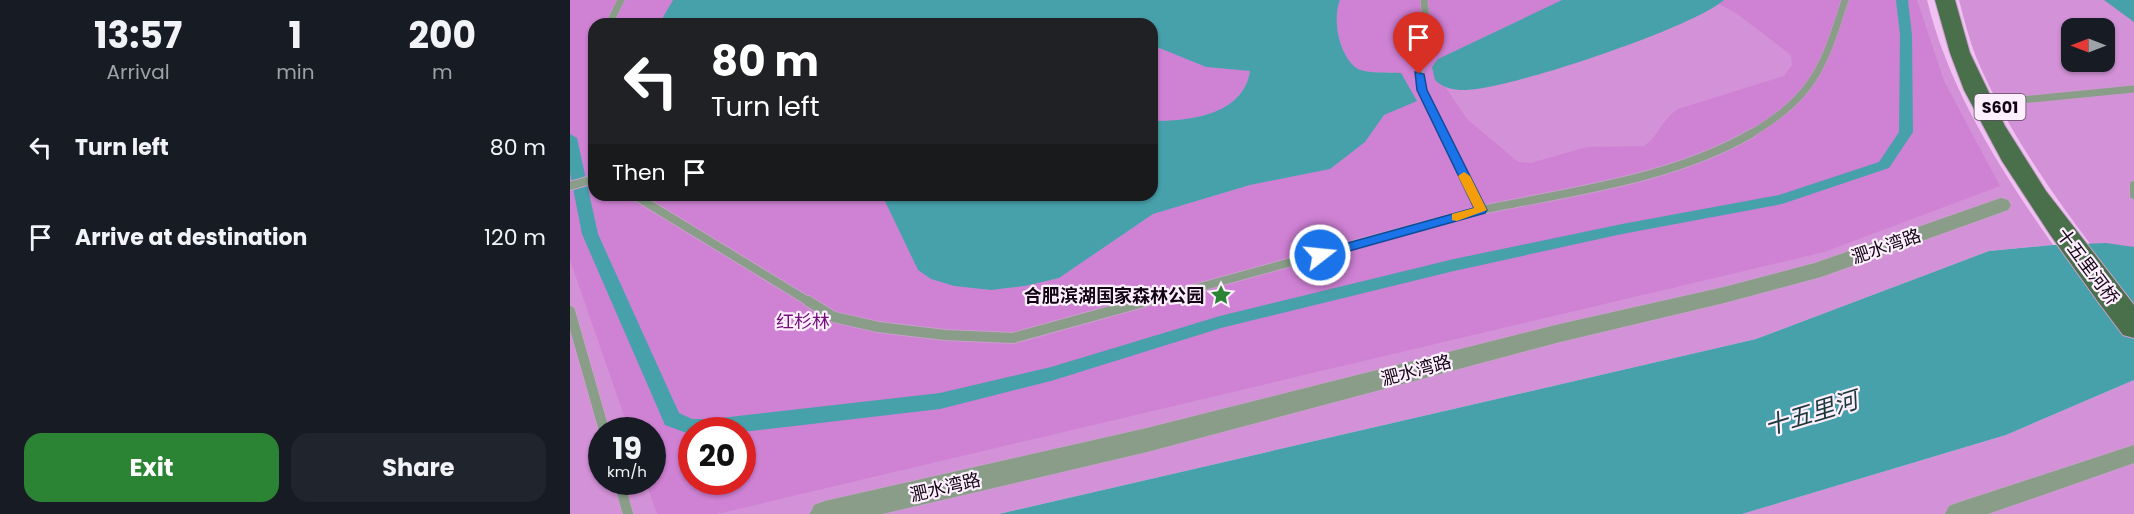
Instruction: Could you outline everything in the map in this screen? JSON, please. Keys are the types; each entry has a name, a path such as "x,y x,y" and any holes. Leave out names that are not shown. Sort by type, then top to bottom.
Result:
{"main road":[{"name":"S601","path":"1945,0 1960,54 1992,122 2052,205"},
{"name":"S601","path":"1959,0 1976,56 2052,205"},
{"name":"十五里河桥","path":"2052,205 2134,302"},
{"name":"十五里河桥","path":"2052,205 2134,327"}],"street":[{"name":"淝水湾路","path":"825,514 1147,440 1560,333 1724,295 1821,268 2001,205"},
{"path":"1957,514 2134,454"}],"lane":[{"path":"612,18 621,0"},
{"path":"1424,0 1428,39 1418,64 1422,90 1481,210"},
{"path":"644,201 834,317 858,324 941,336 1012,338 1481,210 1656,172 1746,138 1780,117 1808,91 1833,42 1845,0"},
{"path":"2021,100 2134,89"},
{"path":"570,186 588,180"},
{"path":"2134,185 2134,195"},
{"path":"570,311 600,417"},
{"path":"623,495 628,514"}],"green space":[{"name":"红杉林","path":"570,0 1927,0 1949,66 1978,128 2053,245 1989,251 1756,339 999,514 570,514"},
{"name":"红杉林","path":"570,0 673,0 662,18 588,18 588,201 885,201 918,270 931,279 954,286 991,290 1025,286 1059,278 1153,214 1250,185 1330,169 1365,141 1384,115 1401,73 1367,72 1351,63 1342,47 1337,27 1340,0 1562,0 1438,59 1440,85 1446,88 1467,119 1518,162 1531,163 1587,147 1644,146 1654,137 1668,117 1678,109 1784,76 1792,65 1791,55 1736,13 1719,4 1724,0 1917,0 1944,81 2000,186 1824,252 717,514 657,514 650,495 666,495 666,417 624,417 570,260"},
{"path":"1959,0 2134,0 2134,302 2027,154 1991,90 1969,36"},
{"path":"1158,47 1206,67 1250,71 1245,86 1237,98 1225,107 1212,113 1182,120 1158,121"},
{"path":"2134,380 2134,514 1742,514 2006,435"}],"water":[{"path":"673,0 1340,0 1337,27 1342,47 1351,63 1367,72 1401,73 1417,101 1384,115 1365,142 1330,169 1250,185 1153,214 1059,278 1025,286 991,290 954,286 931,279 918,270 885,201 1158,201 1158,121 1197,117 1225,107 1237,98 1245,86 1250,71 1206,67 1158,47 1158,18 662,18"},
{"path":"1562,0 1724,0 1676,26 1639,41 1519,80 1456,90 1441,85 1435,80 1432,67 1438,59"},
{"path":"2104,0 2134,0 2134,22"},
{"name":"十五里河","path":"2106,243 2134,247 2134,380 2006,435 1742,514 999,514 1756,339 1989,251"}],"waterway":[{"path":"570,138 590,234 672,419 690,427 712,427 940,401 1051,374 1220,322 1454,265 1622,229 1782,199 1884,165 1906,132 1906,35 1902,0"}],"slow traffic":[{"path":"1457,217 1481,210 1464,176"}],"place":[{"name":"合肥滨湖国家森林公园","path":"1221,295"}],"route":[{"path":"1320,255 1481,210 1422,90 1419,74"}]}
